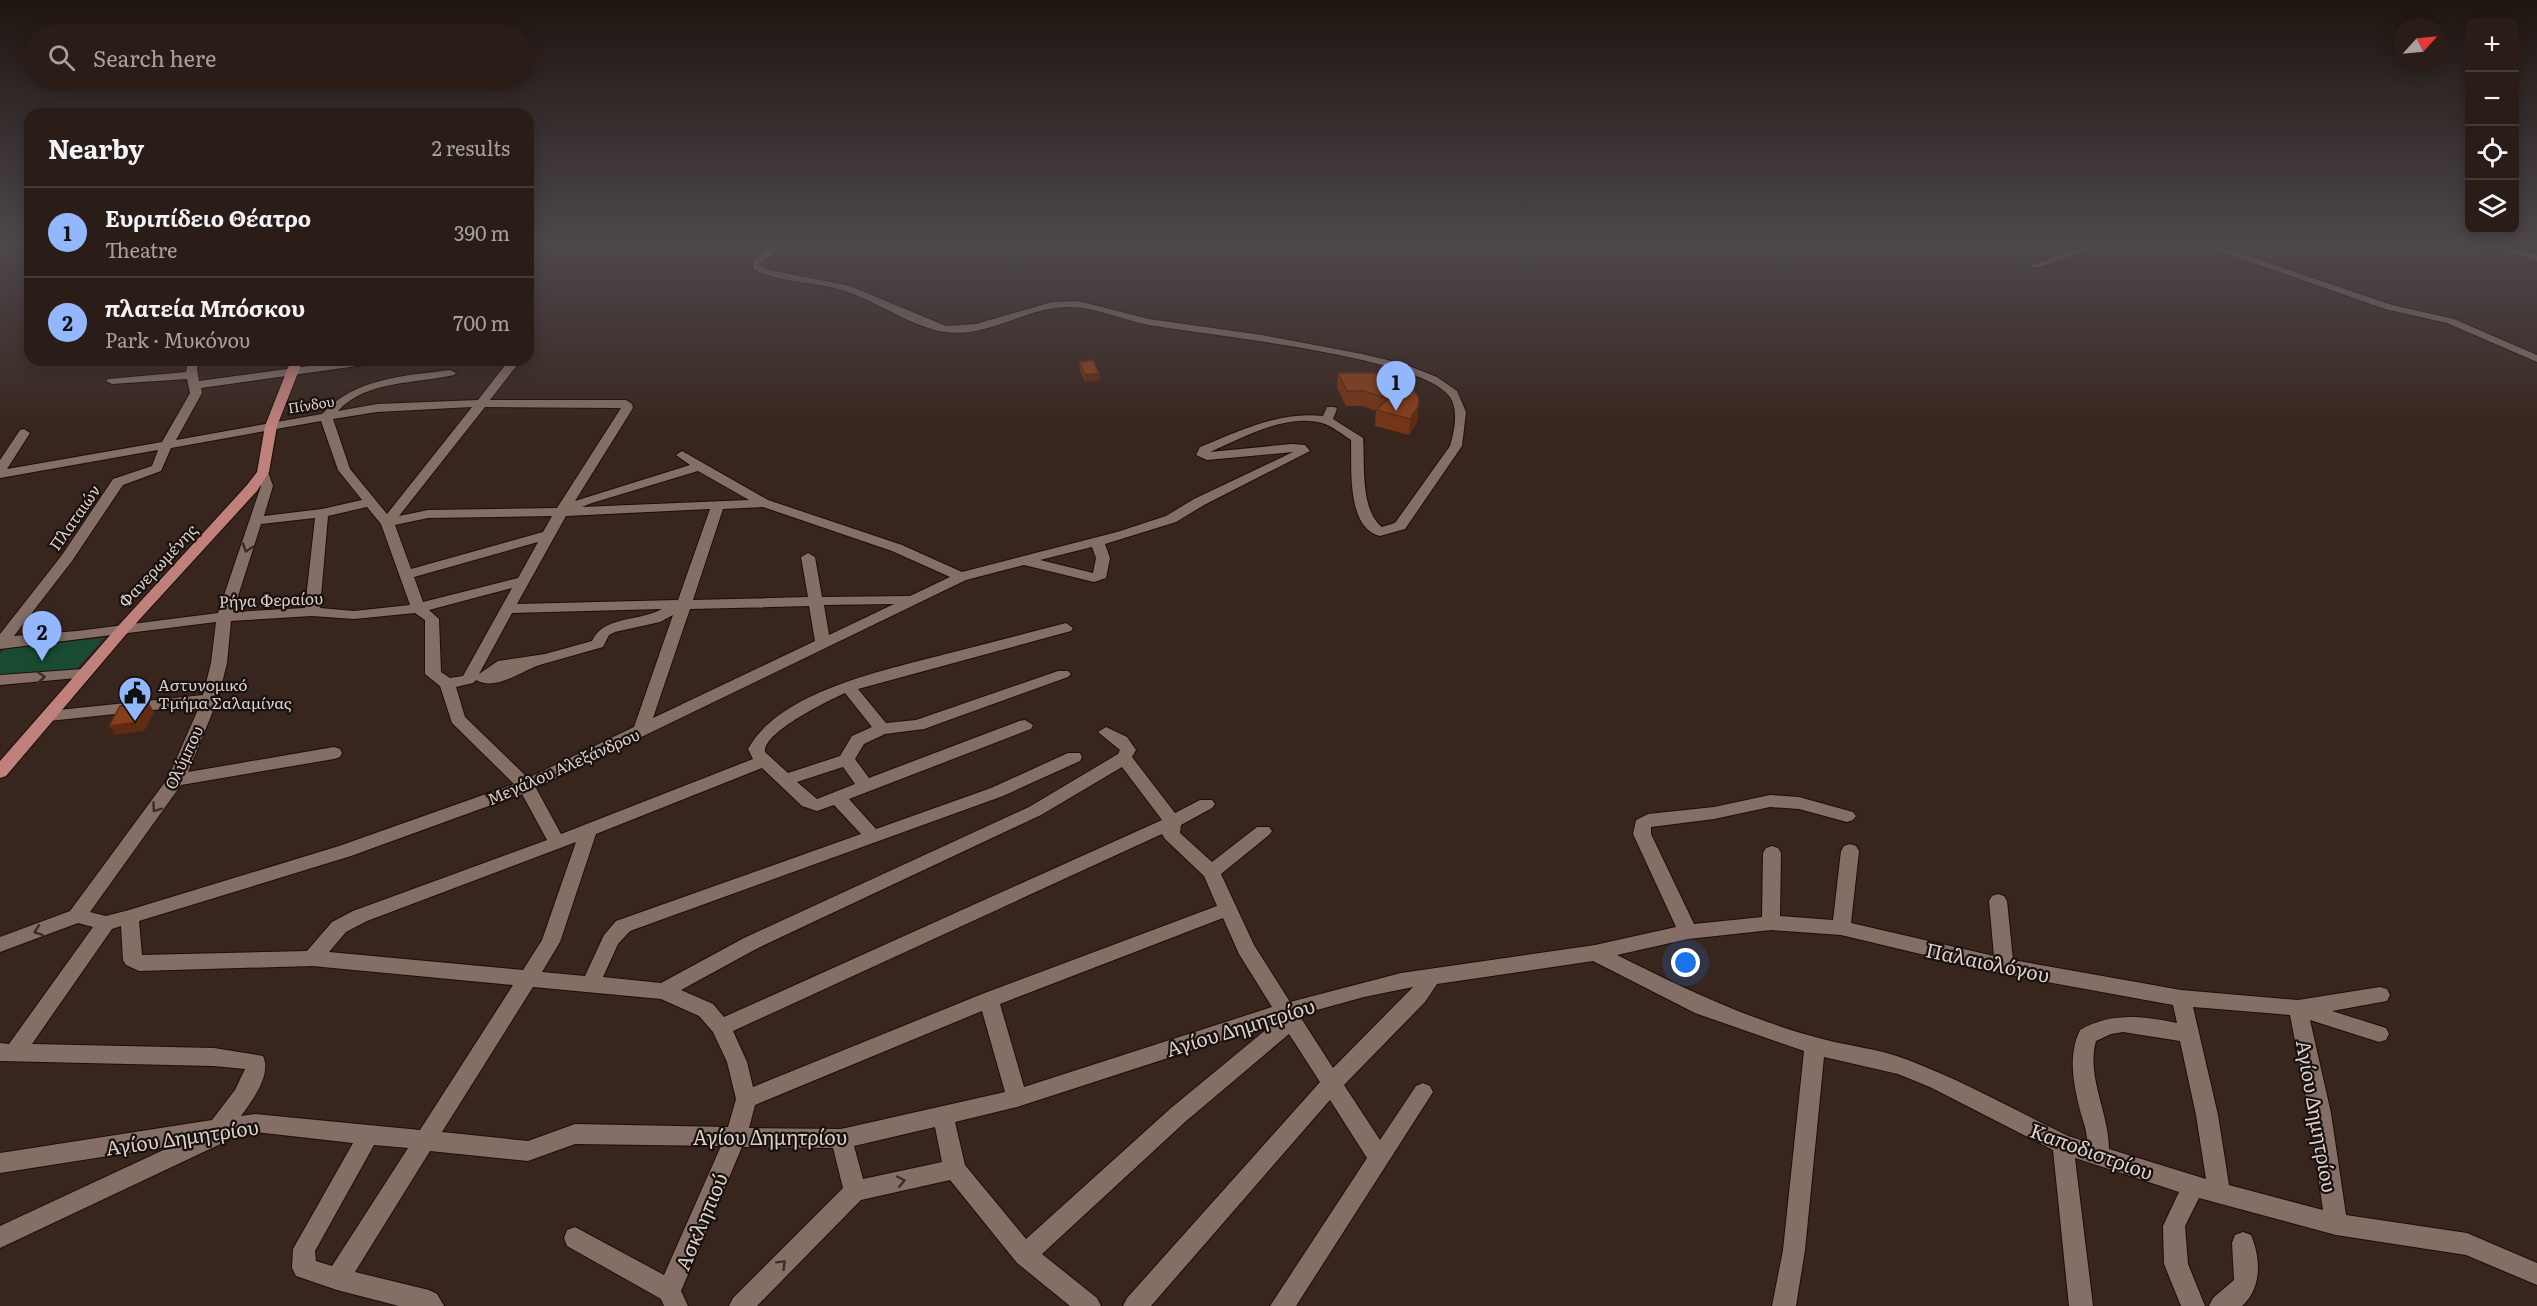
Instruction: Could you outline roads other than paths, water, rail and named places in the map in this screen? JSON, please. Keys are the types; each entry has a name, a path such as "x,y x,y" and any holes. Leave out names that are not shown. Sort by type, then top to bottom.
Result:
{"main road":[{"name":"Φανερωμένης","path":"0,772 7,755 49,716 124,628 239,506 263,472 271,426 294,366"}],"street":[{"name":"Μεγάλου Αλεξάνδρου","path":"893,307 945,329 959,331 1044,307"},
{"name":"Μεγάλου Αλεξάνδρου","path":"106,923 345,851 526,786 961,577 1171,519 1199,502 1304,451 1301,448 1291,448 1202,455 1204,450 1283,420 1329,415 1357,438 1361,507 1372,526 1380,532 1400,526 1456,446 1461,414 1454,394 1443,384 1428,376 1395,366 1299,346 1146,322 1083,307"},
{"path":"2389,307 2450,321 2537,359"},
{"name":"Πλαταιών","path":"1,643 67,558 118,482 157,468 166,446 196,393 191,366"},
{"path":"112,381 193,380 294,366"},
{"path":"366,388 373,366"},
{"path":"387,523 510,366"},
{"path":"450,373 366,388 338,402 326,417 344,470 387,523 408,574 418,608 432,619 433,674 447,682 503,676 535,661 597,644 603,638 603,633 610,628 655,619 682,605"},
{"name":"Πίνδου","path":"0,472 166,446 377,408 482,403 622,403 627,408 561,512"},
{"path":"0,472 24,433"},
{"path":"682,454 733,487 764,502 897,548 961,577"},
{"path":"453,707 561,512 587,500 701,466"},
{"name":"Ολύμπου","path":"77,916 176,780 210,699 219,663 224,617 267,486 263,472"},
{"path":"255,521 322,513 370,502"},
{"path":"387,523 428,514 561,512 764,502"},
{"path":"641,731 682,605 718,505"},
{"path":"312,612 322,513"},
{"path":"408,574 548,535"},
{"path":"1024,561 1094,579 1101,575 1103,558 1097,541"},
{"path":"808,557 823,644"},
{"name":"Ρήγα Φεραίου","path":"1,643 77,636 124,628 224,617 312,612 354,615 418,608 525,580"},
{"path":"507,609 912,599"},
{"path":"1025,725 817,805 811,804 785,780 765,761 756,748 761,738 789,718 848,687 1066,628"},
{"path":"0,680 83,674"},
{"path":"785,780 846,760 858,740 882,729 918,725 1063,674"},
{"path":"447,682 458,719 526,786 557,843"},
{"path":"848,687 882,729"},
{"path":"49,716 210,699"},
{"path":"663,991 751,943 1035,812 1124,758 1128,750 1121,741 1106,732"},
{"path":"176,780 334,753"},
{"path":"590,985 611,940 623,926 997,792 1074,757"},
{"path":"1124,758 1173,822 1171,836 1211,872 1245,949 1378,1156"},
{"path":"846,760 866,786"},
{"path":"312,958 339,927 360,916 557,843 765,761"},
{"path":"838,798 873,836"},
{"path":"1688,933 1642,834 1642,824 1648,820 1714,813 1770,801 1799,803 1847,816"},
{"path":"721,1027 1173,822 1206,804"},
{"path":"337,1279 551,942 589,830"},
{"path":"1211,872 1263,831"},
{"path":"1841,928 1850,852"},
{"path":"1771,923 1772,853"},
{"path":"1998,901 2004,966"},
{"path":"129,917 133,960 140,963 312,958 663,991 706,1010 721,1027 737,1062 746,1099 989,999 1228,909"},
{"path":"0,945 77,916 106,923 8,1052"},
{"name":"Παλαιολόγου","path":"1595,953 1688,933 1771,923 1841,928 2004,966 2181,998 2298,1008 2379,1034"},
{"name":"Αγίου Δημητρίου","path":"0,1163 255,1123 528,1151 575,1134 841,1139 1017,1098 1289,1015 1364,989 1432,976 1595,953"},
{"name":"Καποδιστρίου","path":"1595,953 1702,1007 1815,1046 1901,1066 1937,1081 2063,1144 2193,1186 2336,1224 2467,1244 2537,1274"},
{"path":"1136,1306 1332,1083 1418,996 1432,976"},
{"path":"2298,1008 2380,995"},
{"path":"2181,998 2207,1115 2219,1193"},
{"path":"989,999 1017,1098"},
{"name":"Αγίου Δημητρίου","path":"2298,1008 2320,1113 2336,1224"},
{"path":"1025,1255 1289,1015"},
{"path":"2098,1155 2098,1131 2089,1104 2081,1058 2087,1036 2105,1026 2119,1024 2188,1034"},
{"path":"1784,1306 1794,1250 1815,1046"},
{"path":"0,1237 43,1215 164,1162 226,1127 253,1077 256,1062 214,1057 8,1052"},
{"path":"1282,1306 1378,1156 1423,1092"},
{"name":"Ασκληπιού","path":"672,1299 736,1136 746,1099"},
{"path":"943,1117 954,1169 1025,1255 1089,1306"},
{"path":"369,1134 304,1249 304,1268 337,1279 429,1302 432,1306"},
{"path":"841,1139 855,1191"},
{"path":"2063,1144 2081,1306"},
{"path":"741,1306 855,1191 954,1169"},
{"path":"2193,1186 2174,1226 2176,1264 2193,1306"},
{"path":"575,1238 672,1299"},
{"path":"2221,1306 2238,1297 2248,1277 2242,1243"}],"place":[{"name":"Ευριπίδειο Θέατρο","path":"1396,411"},
{"name":"πλατεία Μπόσκου","path":"42,661"},
{"name":"Αστυνομικό Τμήμα Σαλαμίνας","path":"135,722"}]}
